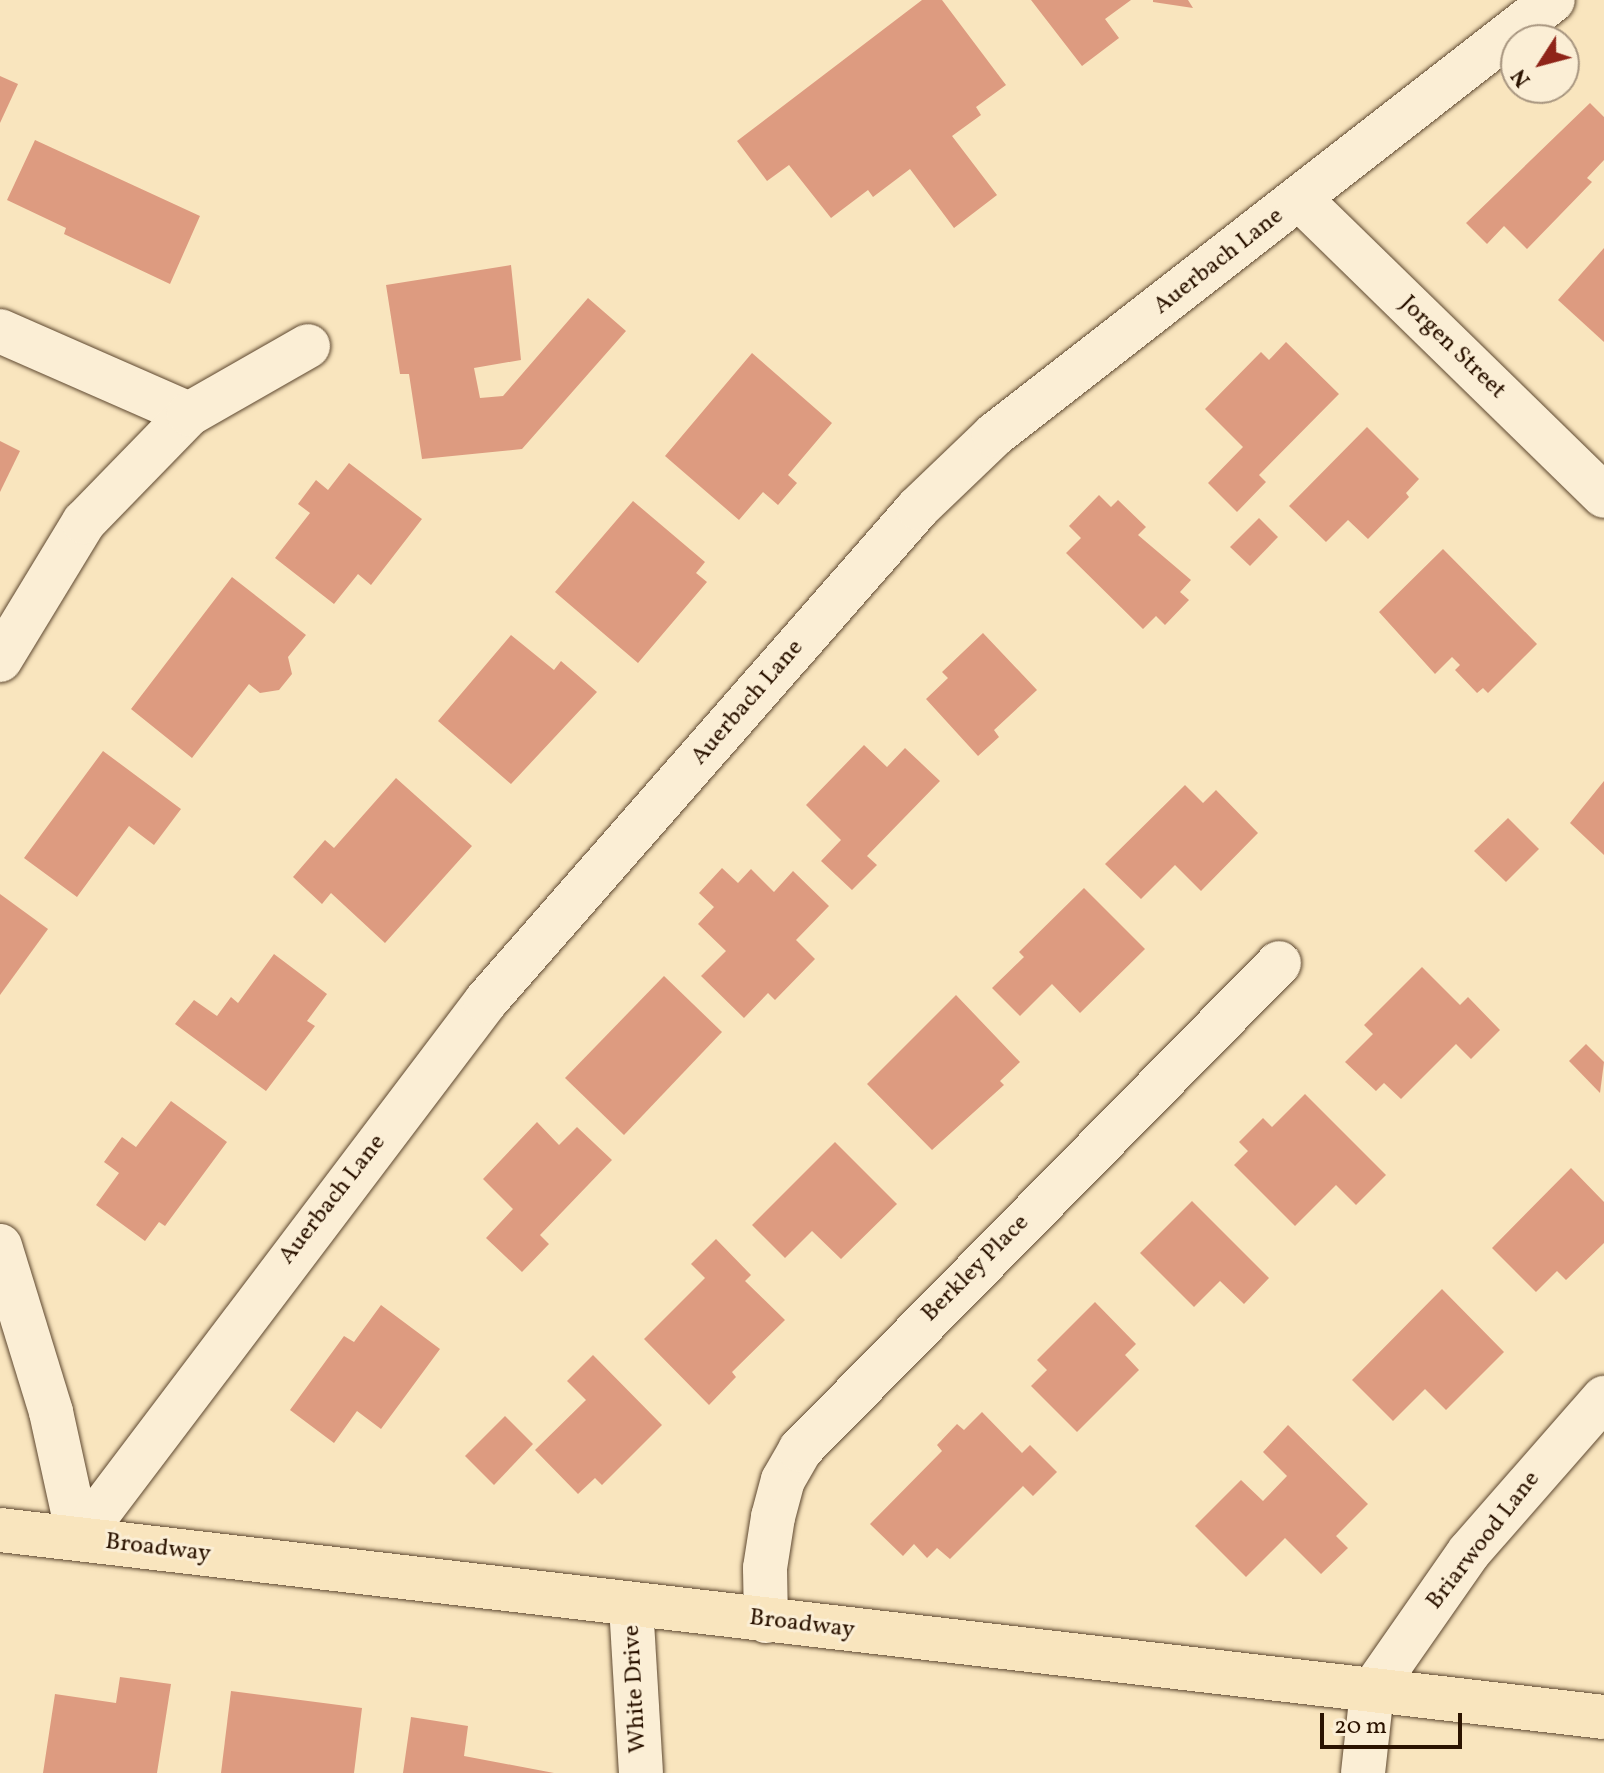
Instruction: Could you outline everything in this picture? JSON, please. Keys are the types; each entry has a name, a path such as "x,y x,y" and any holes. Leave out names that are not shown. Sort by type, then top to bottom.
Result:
{"main road":[{"name":"Broadway","path":"0,1530 1604,1717"}],"street":[{"name":"Auerbach Lane","path":"79,1539 486,1001 918,508 994,435 1553,0"},
{"name":"Jorgen Street","path":"1300,199 1604,496"},
{"path":"0,331 189,414"},
{"path":"0,660 84,522 189,414 308,346"},
{"name":"Berkley Place","path":"766,1621 765,1568 773,1517 783,1480 800,1450 1279,963"},
{"path":"0,1246 51,1412 79,1539"},
{"name":"Briarwood Lane","path":"1372,1691 1469,1552 1604,1398"},
{"name":"White Drive","path":"631,1605 641,1773"},
{"path":"1363,1773 1372,1691"}],"building":[{"path":"922,0 942,0 1006,85 976,107 981,115 952,136 997,195 954,228 910,169 873,197 868,190 831,218 789,165 767,181 737,141"},
{"path":"1031,0 1131,0 1105,19 1119,38 1082,66"},
{"path":"1188,0 1193,8 1153,2"},
{"path":"0,76 18,84 0,123"},
{"path":"1590,103 1604,117 1604,160 1587,178 1592,182 1527,249 1504,226 1487,244 1466,223"},
{"path":"35,140 200,216 170,284 64,234 66,228 7,200"},
{"path":"1604,248 1604,342 1558,300"},
{"path":"511,265 521,360 474,368 480,398 503,396 588,298 626,331 522,449 422,459 409,374 400,374 386,285"},
{"path":"1286,342 1339,394 1259,475 1266,482 1237,512 1208,483 1243,447 1205,409 1261,352 1269,360"},
{"path":"752,353 832,423 788,475 797,483 778,505 763,492 739,520 665,456"},
{"path":"1367,427 1419,479 1406,493 1409,497 1368,539 1348,520 1326,542 1289,506"},
{"path":"0,441 20,451 0,492"},
{"path":"349,463 422,519 371,585 358,574 334,604 275,558 310,513 298,504 316,480 328,490"},
{"path":"1099,495 1111,507 1118,500 1146,527 1138,535 1191,580 1180,592 1189,600 1165,625 1156,616 1143,629 1066,553 1081,538 1069,526"},
{"path":"633,501 705,562 696,573 707,582 638,663 555,592"},
{"path":"1259,518 1278,537 1250,566 1230,547"},
{"path":"1443,549 1537,644 1488,693 1483,688 1477,693 1455,670 1460,665 1452,657 1435,674 1379,612"},
{"path":"232,577 306,635 288,657 292,674 279,690 260,693 249,684 192,758 131,709"},
{"path":"983,633 1037,690 994,730 999,737 978,756 926,699 948,678 942,672"},
{"path":"511,635 554,670 561,661 597,692 511,784 438,721"},
{"path":"864,745 887,767 905,748 940,781 867,856 877,865 852,890 821,861 841,840 806,805"},
{"path":"103,751 181,809 154,845 129,826 77,897 24,858"},
{"path":"396,778 472,846 385,943 331,893 322,904 293,877 325,840 334,848"},
{"path":"1604,781 1604,855 1570,823"},
{"path":"1185,785 1203,803 1216,790 1258,833 1201,891 1175,865 1141,899 1105,864"},
{"path":"1508,818 1539,849 1506,882 1474,851"},
{"path":"722,868 738,883 751,869 774,892 793,871 829,906 796,940 815,959 775,1000 768,993 744,1018 701,976 726,951 698,924 714,907 699,893"},
{"path":"1084,888 1145,949 1080,1013 1052,984 1020,1016 992,988 1024,957 1019,952"},
{"path":"0,894 48,929 0,995"},
{"path":"274,954 327,994 307,1021 315,1026 266,1091 175,1024 194,1000 217,1016 231,997 238,1003"},
{"path":"1422,967 1460,1005 1468,997 1500,1030 1471,1059 1456,1044 1401,1099 1384,1083 1376,1091 1345,1062 1373,1034 1364,1025"},
{"path":"664,976 722,1032 624,1135 565,1078"},
{"path":"956,995 1020,1062 1000,1081 1004,1085 932,1150 867,1084"},
{"path":"1586,1044 1604,1062 1600,1093 1569,1061"},
{"path":"1305,1094 1386,1175 1356,1205 1336,1185 1295,1226 1234,1165 1248,1151 1239,1142 1263,1118 1272,1127"},
{"path":"171,1101 227,1142 165,1226 159,1222 145,1241 96,1205 119,1173 104,1162 122,1137 136,1147"},
{"path":"537,1122 559,1145 577,1127 612,1160 540,1235 549,1244 522,1272 486,1238 513,1209 483,1179"},
{"path":"835,1142 897,1204 841,1259 812,1231 785,1258 752,1225"},
{"path":"1571,1168 1604,1202 1604,1243 1566,1280 1557,1271 1536,1292 1492,1248"},
{"path":"1192,1201 1269,1278 1244,1304 1220,1281 1194,1307 1140,1253"},
{"path":"716,1239 751,1275 745,1281 785,1320 732,1372 736,1377 709,1405 644,1339 705,1278 691,1264"},
{"path":"1442,1289 1504,1352 1446,1410 1425,1389 1393,1421 1352,1380"},
{"path":"1095,1302 1136,1344 1125,1355 1139,1370 1077,1432 1031,1386 1047,1370 1037,1360"},
{"path":"381,1305 440,1349 381,1429 357,1411 334,1443 290,1410 344,1336 354,1342"},
{"path":"593,1355 662,1425 602,1485 595,1478 578,1494 535,1450 586,1400 567,1381"},
{"path":"982,1412 1022,1453 1030,1445 1057,1472 1033,1496 1023,1486 950,1559 937,1548 927,1558 914,1544 903,1556 870,1524 942,1451 937,1445 957,1424 964,1430"},
{"path":"505,1416 533,1444 494,1485 465,1456"},
{"path":"1288,1425 1368,1504 1336,1536 1348,1548 1321,1574 1285,1538 1246,1577 1195,1526 1241,1480 1263,1501 1287,1476 1263,1452"},
{"path":"120,1677 171,1684 157,1773 43,1773 55,1694 116,1703"},
{"path":"231,1691 362,1708 354,1773 221,1773"},
{"path":"411,1717 468,1726 464,1756 554,1773 403,1773"}]}
